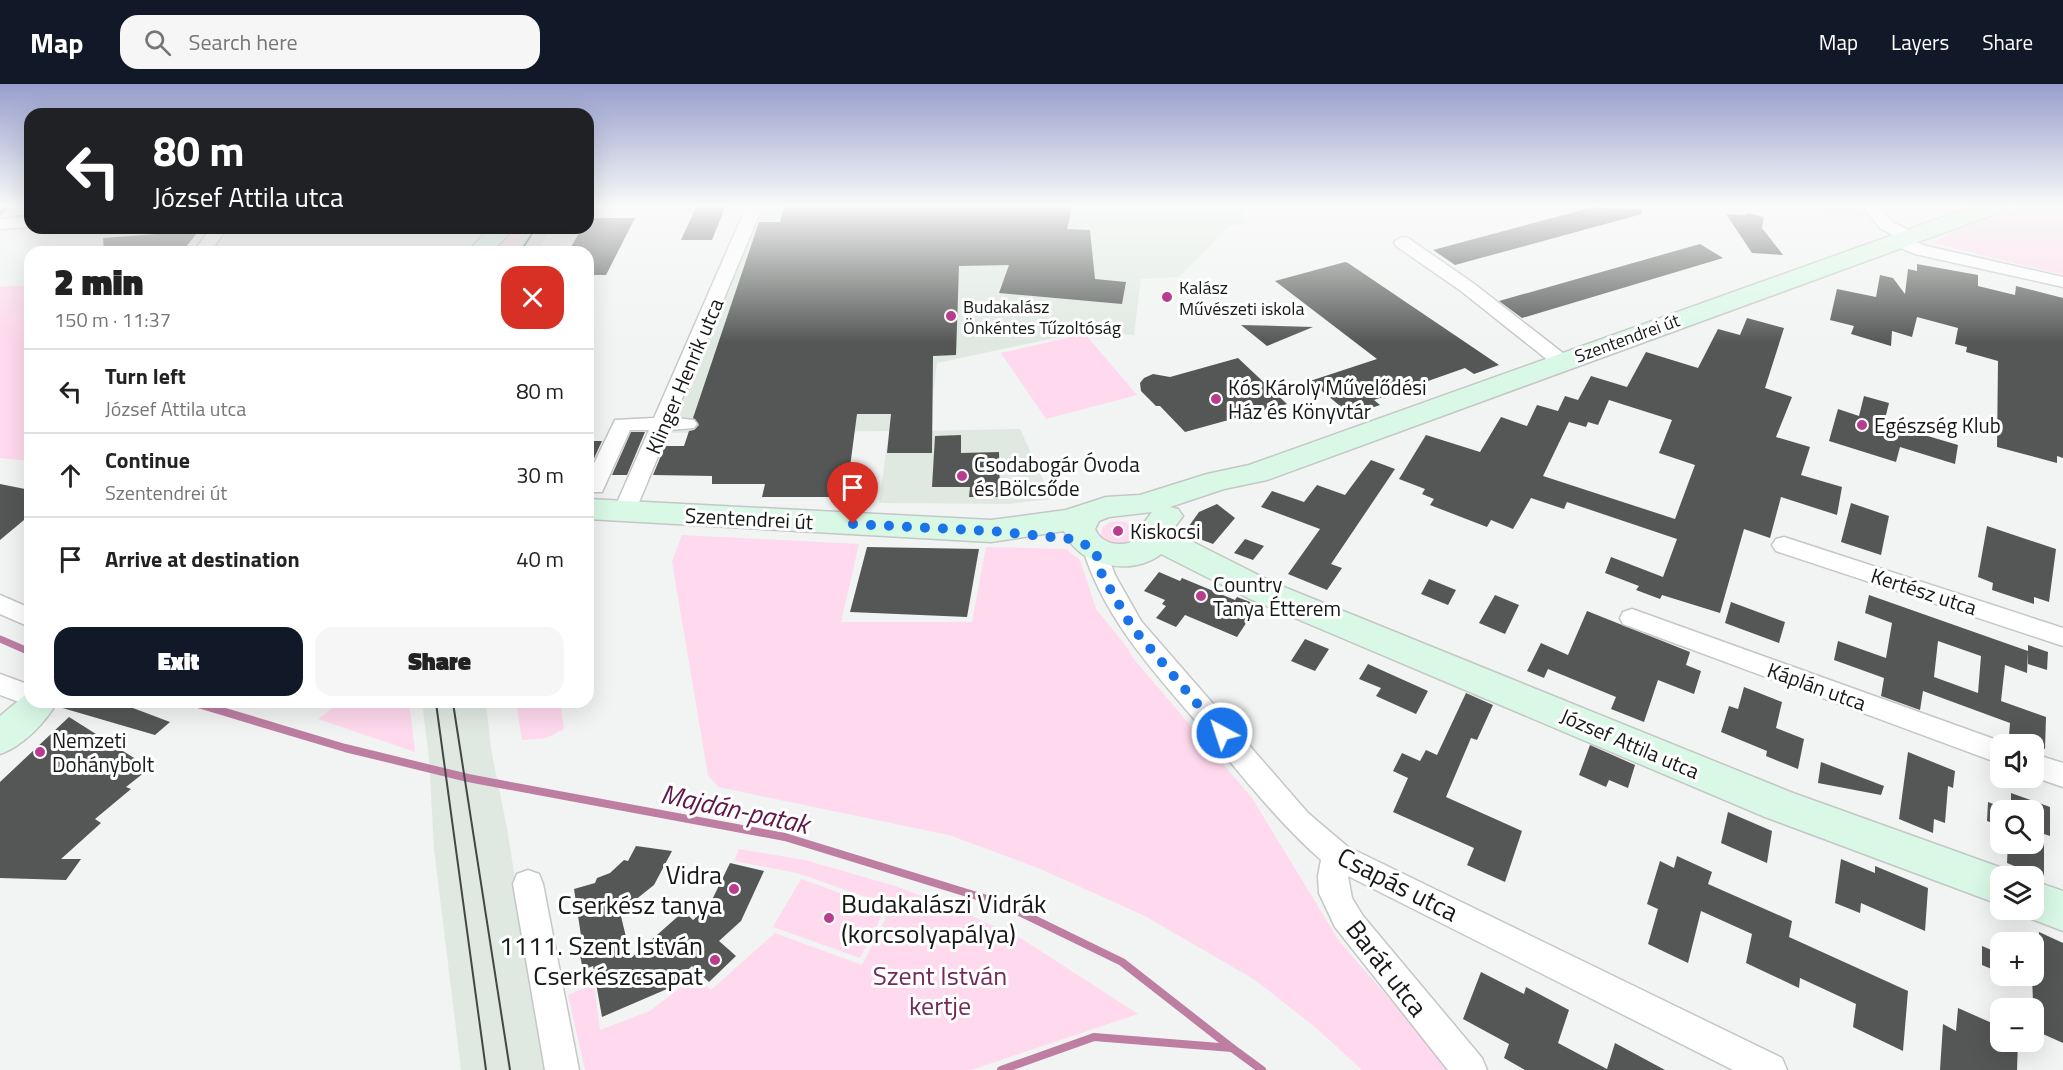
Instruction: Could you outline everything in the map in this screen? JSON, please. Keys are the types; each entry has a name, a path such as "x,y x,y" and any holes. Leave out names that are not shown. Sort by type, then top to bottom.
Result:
{"main road":[{"name":"Szentendrei út","path":"1256,473 1561,361 1871,251"},
{"path":"1256,473 1175,509 1144,542 1108,554 1089,535 1106,507 1142,505 1218,481 1256,473"},
{"name":"Szentendrei út","path":"594,499 624,512 991,531 1072,539 1089,535"},
{"path":"1123,506 1139,511 1144,542"},
{"name":"József Attila utca","path":"1144,542 1175,563 1263,591 1779,805 1990,882"},
{"path":"0,739 33,708"},
{"path":"2044,904 2063,911"}],"street":[{"name":"Klinger Henrik utca","path":"624,512 736,251"},
{"path":"1415,251 1467,287 1561,361"},
{"path":"1925,251 2063,282"},
{"path":"594,491 622,424 687,424"},
{"name":"Csapás utca","path":"1089,535 1102,575 1132,627 1298,822 1336,856 1770,1070"},
{"path":"1112,591 1113,575 1117,565 1144,542"},
{"name":"Kertész utca","path":"1784,545 2063,637"},
{"path":"0,604 24,615"},
{"name":"Káplán utca","path":"1632,618 1990,749"},
{"path":"0,684 24,694"},
{"path":"2044,769 2063,776"},
{"name":"Barát utca","path":"1336,856 1332,872 1336,900 1352,926 1470,1070"},
{"path":"528,884 562,1070"}],"shaded area":[{"path":"741,251 1204,251 1179,277 1141,279 1134,335 1087,331 937,363 929,430 916,431 1020,429 1052,499 1008,504 879,503 889,431 669,433"},
{"path":"423,708 487,708 491,749 507,828 545,1070 461,1070 434,849 429,758"}],"green space":[{"path":"1966,251 2063,251 2063,275"},
{"path":"24,285 24,460 0,458 0,287"},
{"path":"1085,334 1137,395 1046,419 1001,353"},
{"path":"1120,521 1131,524 1137,530 1135,541 1116,545 1107,542 1101,535 1102,528 1110,522"},
{"path":"682,535 859,544 841,622 972,622 986,547 1066,549 1080,560 1096,609 1133,658 1252,798 1339,941 1451,1070 1362,1070 1315,1027 1255,980 1145,916 1038,868 949,835 718,787 708,775 672,562"},
{"path":"332,708 410,708 415,752 318,719"},
{"path":"517,708 561,708 564,729 546,738 522,740"},
{"name":"Szent István kertje","path":"739,849 805,860 895,886 954,908 1022,939 1138,1014 971,1070 585,1070 568,995 594,984 600,1030 650,1011 695,976 711,990 775,933 862,965 892,906 797,873 734,861"},
{"name":"Budakalászi Vidrák (korcsolyapálya)","path":"801,879 885,909 860,958 773,927"}],"building":[{"path":"594,251 618,251 606,275 594,275"},
{"path":"749,251 1092,251 1095,279 1126,282 1122,304 999,293 1009,265 959,266 956,355 933,356 932,453 887,453 891,414 857,414 846,497 762,497 765,484 712,484 712,476 653,475 665,446 684,446 689,431 699,425 693,418"},
{"path":"1434,251 1506,251 1455,265"},
{"path":"1675,251 1712,251 1723,258 1522,318 1499,301"},
{"path":"1751,251 1780,251 1783,255 1752,253"},
{"path":"1345,262 1499,365 1474,374 1465,368 1374,400 1380,405 1351,415 1310,381 1377,359 1275,281"},
{"path":"1917,264 1978,275 1978,286 2015,295 2016,286 2063,298 2063,458 2057,456 2057,463 1997,447 1998,361 1966,352 1967,347 1955,344 1958,328 1917,317 1912,337 1892,331 1891,346 1851,334 1854,326 1830,320 1837,289 1876,297 1880,275 1893,278 1905,294 1908,269 1917,271"},
{"path":"1747,318 1784,328 1765,388 1792,397 1776,437 1810,447 1801,475 1842,487 1837,515 1781,497 1770,538 1744,529 1720,613 1662,595 1660,599 1636,590 1639,586 1605,573 1611,557 1663,577 1677,539 1567,502 1564,509 1531,498 1513,529 1491,520 1487,527 1430,505 1434,499 1422,494 1425,489 1399,479 1426,435 1480,452 1501,417 1527,426 1537,405 1558,411 1565,396 1578,400 1591,376 1627,387 1646,352 1698,368 1718,329 1740,335","holes":["1609,400 1672,420 1659,453 1695,465 1675,519 1543,476 1569,422 1586,427 1588,422 1598,425"]},
{"path":"1241,325 1313,327 1267,346"},
{"name":"Kós Károly Művelődési Ház és Könyvtár","path":"1238,358 1287,404 1185,432 1160,406 1156,406 1141,391 1140,383 1144,378 1153,374 1170,377"},
{"name":"Egészség Klub","path":"1864,396 1889,403 1884,423 1958,445 1955,464 1900,447 1896,462 1829,441 1838,409 1859,416"},
{"path":"631,432 645,432 627,475 612,475"},
{"path":"961,435 961,453 999,452 1000,497 969,497 970,487 932,487 935,436"},
{"path":"594,441 602,441 594,458"},
{"path":"1371,460 1395,469 1331,564 1342,568 1327,590 1288,574 1320,529 1261,507 1272,491 1304,502 1317,485 1345,495"},
{"path":"0,484 24,489 24,520 0,540"},
{"path":"1851,503 1889,516 1881,555 1841,542"},
{"path":"1217,504 1235,518 1213,544 1184,533 1199,512"},
{"path":"1987,526 2056,549 2049,602 2034,597 2034,604 1992,590 1993,583 1978,577"},
{"path":"1245,539 1264,546 1253,560 1234,553"},
{"path":"867,547 979,549 967,617 850,612"},
{"path":"1159,572 1180,581 1182,578 1235,600 1237,597 1258,605 1237,637 1185,615 1176,627 1156,618 1166,606 1162,604 1165,600 1144,591"},
{"path":"1429,579 1456,590 1448,605 1421,594"},
{"path":"1495,595 1519,605 1505,634 1479,623"},
{"path":"1869,595 2028,651 2027,673 2005,665 2001,701 2046,717 2045,749 2044,734 2009,734 2010,723 1923,691 1920,710 1881,696 1884,678 1834,660 1838,641 1886,658 1892,623 1865,613","holes":["1938,641 1981,656 1978,693 1934,677"]},
{"path":"1731,602 1785,622 1779,643 1725,623"},
{"path":"1587,611 1690,652 1686,665 1701,671 1694,694 1658,680 1644,722 1611,709 1616,697 1548,669 1544,678 1527,671 1541,643 1568,655"},
{"path":"1305,639 1329,649 1315,671 1291,661"},
{"path":"2028,645 2048,652 2047,670 2028,664"},
{"path":"1368,664 1428,691 1416,714 1376,696 1381,688 1359,679"},
{"path":"1744,687 1782,702 1776,728 1804,739 1798,769 1766,756 1767,751 1721,732 1729,706 1738,709"},
{"path":"1466,693 1493,705 1477,740 1471,738 1446,797 1522,831 1505,882 1467,865 1474,848 1393,812 1408,778 1393,771 1402,753 1420,761 1426,750 1437,755"},
{"path":"62,708 133,708 170,722 155,735"},
{"path":"69,717 150,768 126,787 131,789 95,819 101,823 61,859 81,859 66,880 0,878 0,782"},
{"path":"1590,745 1635,765 1628,788 1609,780 1606,787 1579,775"},
{"path":"1908,752 1955,771 1953,788 1948,786 1945,823 1934,819 1933,833 1899,819"},
{"path":"1821,762 1884,786 1881,795 1818,783"},
{"path":"2011,793 2030,800 2011,800"},
{"path":"1988,802 1990,803 1990,822 1987,821"},
{"path":"2044,805 2050,807 2050,836 2044,834"},
{"path":"1728,812 1772,831 1767,863 1721,843"},
{"path":"636,846 672,851 654,885 620,912 631,958 684,911 693,920 709,906 730,863 764,871 741,921 719,941 736,956 709,982 692,966 667,989 602,1017 593,966 583,970 579,950 583,949 574,889 595,883 597,878 610,873 624,860 628,861"},
{"path":"2007,854 2044,854 2044,866 2014,866 2007,863"},
{"path":"1677,856 1712,872 1708,884 1792,921 1789,937 1908,991 1903,1051 1853,1027 1856,1004 1800,978 1799,988 1746,963 1752,934 1701,911 1688,963 1648,944 1658,909 1647,904 1660,861 1674,868"},
{"path":"1841,859 1875,873 1875,866 1928,888 1925,931 1861,903 1860,913 1835,903"},
{"path":"2044,934 2063,943 2063,1043 2044,1034 2044,998 2033,998 2032,986 2044,986"},
{"path":"1982,946 1990,949 1990,968 1982,965"},
{"path":"1481,972 1524,994 1526,987 1569,1010 1558,1043 1607,1069 1615,1043 1665,1070 1525,1070 1504,1058 1509,1044 1463,1019"},
{"path":"1958,1008 1990,1022 1990,1052 2018,1052 2017,1070 1940,1070 1943,1024 1956,1031"}],"waterway":[{"name":"Majdán-patak","path":"0,639 24,649"},
{"name":"Majdán-patak","path":"212,708 345,748 468,778 785,837 1003,904 1122,962 1232,1048"},
{"path":"1001,1070 1094,1037 1232,1048"},
{"path":"1232,1048 1262,1070"}],"tram line":[{"path":"437,708 486,1070"},
{"path":"454,708 510,1070"}],"place":[{"name":"Kalász Művészeti iskola","path":"1167,297"},
{"name":"Budakalász Önkéntes Tűzoltóság","path":"951,316"},
{"name":"Kós Károly Művelődési Ház és Könyvtár","path":"1216,399"},
{"name":"Egészség Klub","path":"1862,425"},
{"name":"Csodabogár Óvoda és Bölcsőde","path":"962,476"},
{"name":"Kiskocsi","path":"1118,531"},
{"name":"Country Tanya Étterem","path":"1201,596"},
{"name":"Nemzeti Dohánybolt","path":"40,752"},
{"name":"Vidra Cserkész tanya","path":"734,889"},
{"name":"Budakalászi Vidrák (korcsolyapálya)","path":"829,918"},
{"name":"1111. Szent István Cserkészcsapat","path":"715,960"}],"route":[{"path":"853,524 991,531 1072,539 1086,543 1095,549 1100,560 1102,575 1132,627 1222,733"}]}
